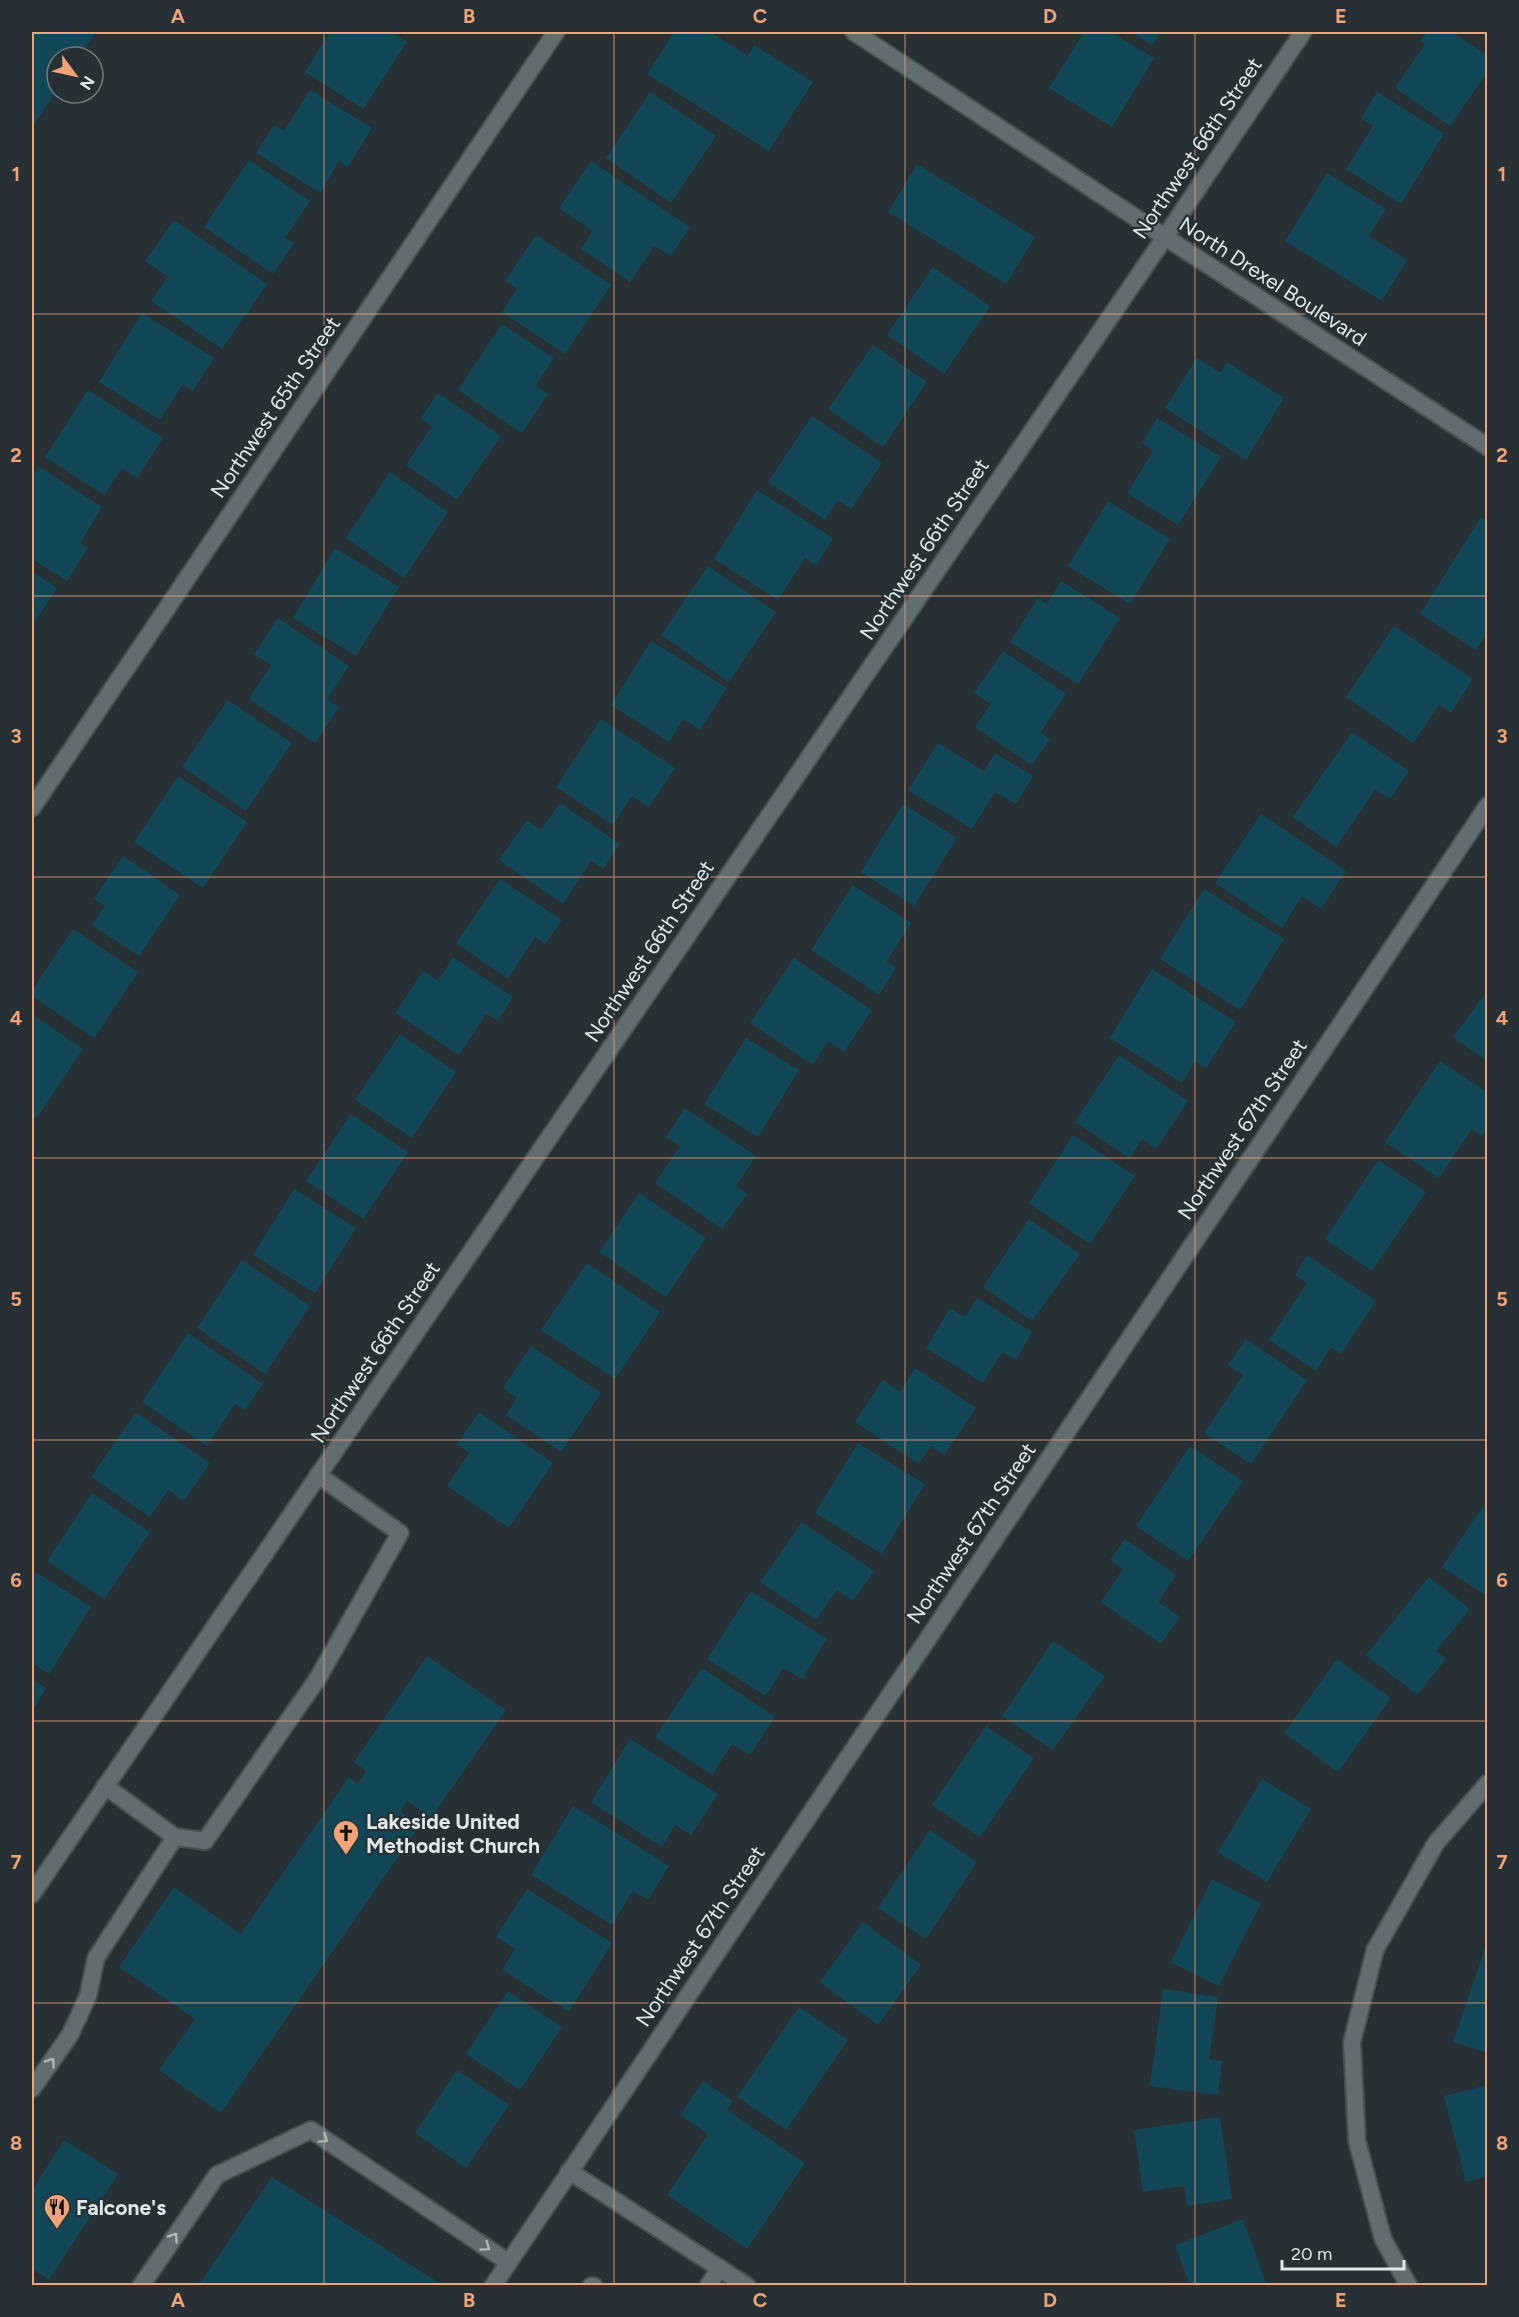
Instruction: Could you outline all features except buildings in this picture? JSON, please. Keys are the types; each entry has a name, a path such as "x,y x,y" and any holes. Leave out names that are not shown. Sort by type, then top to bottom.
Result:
{"street":[{"name":"Northwest 65th Street","path":"32,808 556,32"},
{"name":"North Drexel Boulevard","path":"854,32 1488,447"},
{"name":"Northwest 66th Street","path":"32,1894 1303,32"},
{"name":"Northwest 67th Street","path":"493,2286 1488,805"},
{"path":"105,1786 175,1837 204,1841 318,1678 400,1533 318,1475"},
{"path":"1409,2286 1383,2239 1357,2141 1352,2042 1375,1950 1436,1843 1488,1783"},
{"path":"32,2089 70,2035 88,1996 96,1958 175,1837"},
{"path":"141,2286 217,2175 310,2130 508,2262"},
{"path":"569,2171 747,2286"},
{"path":"708,2286 720,2268"}],"place":[{"name":"Lakeside United Methodist Church","path":"346,1856"},
{"name":"Falcone's","path":"57,2230"}]}
